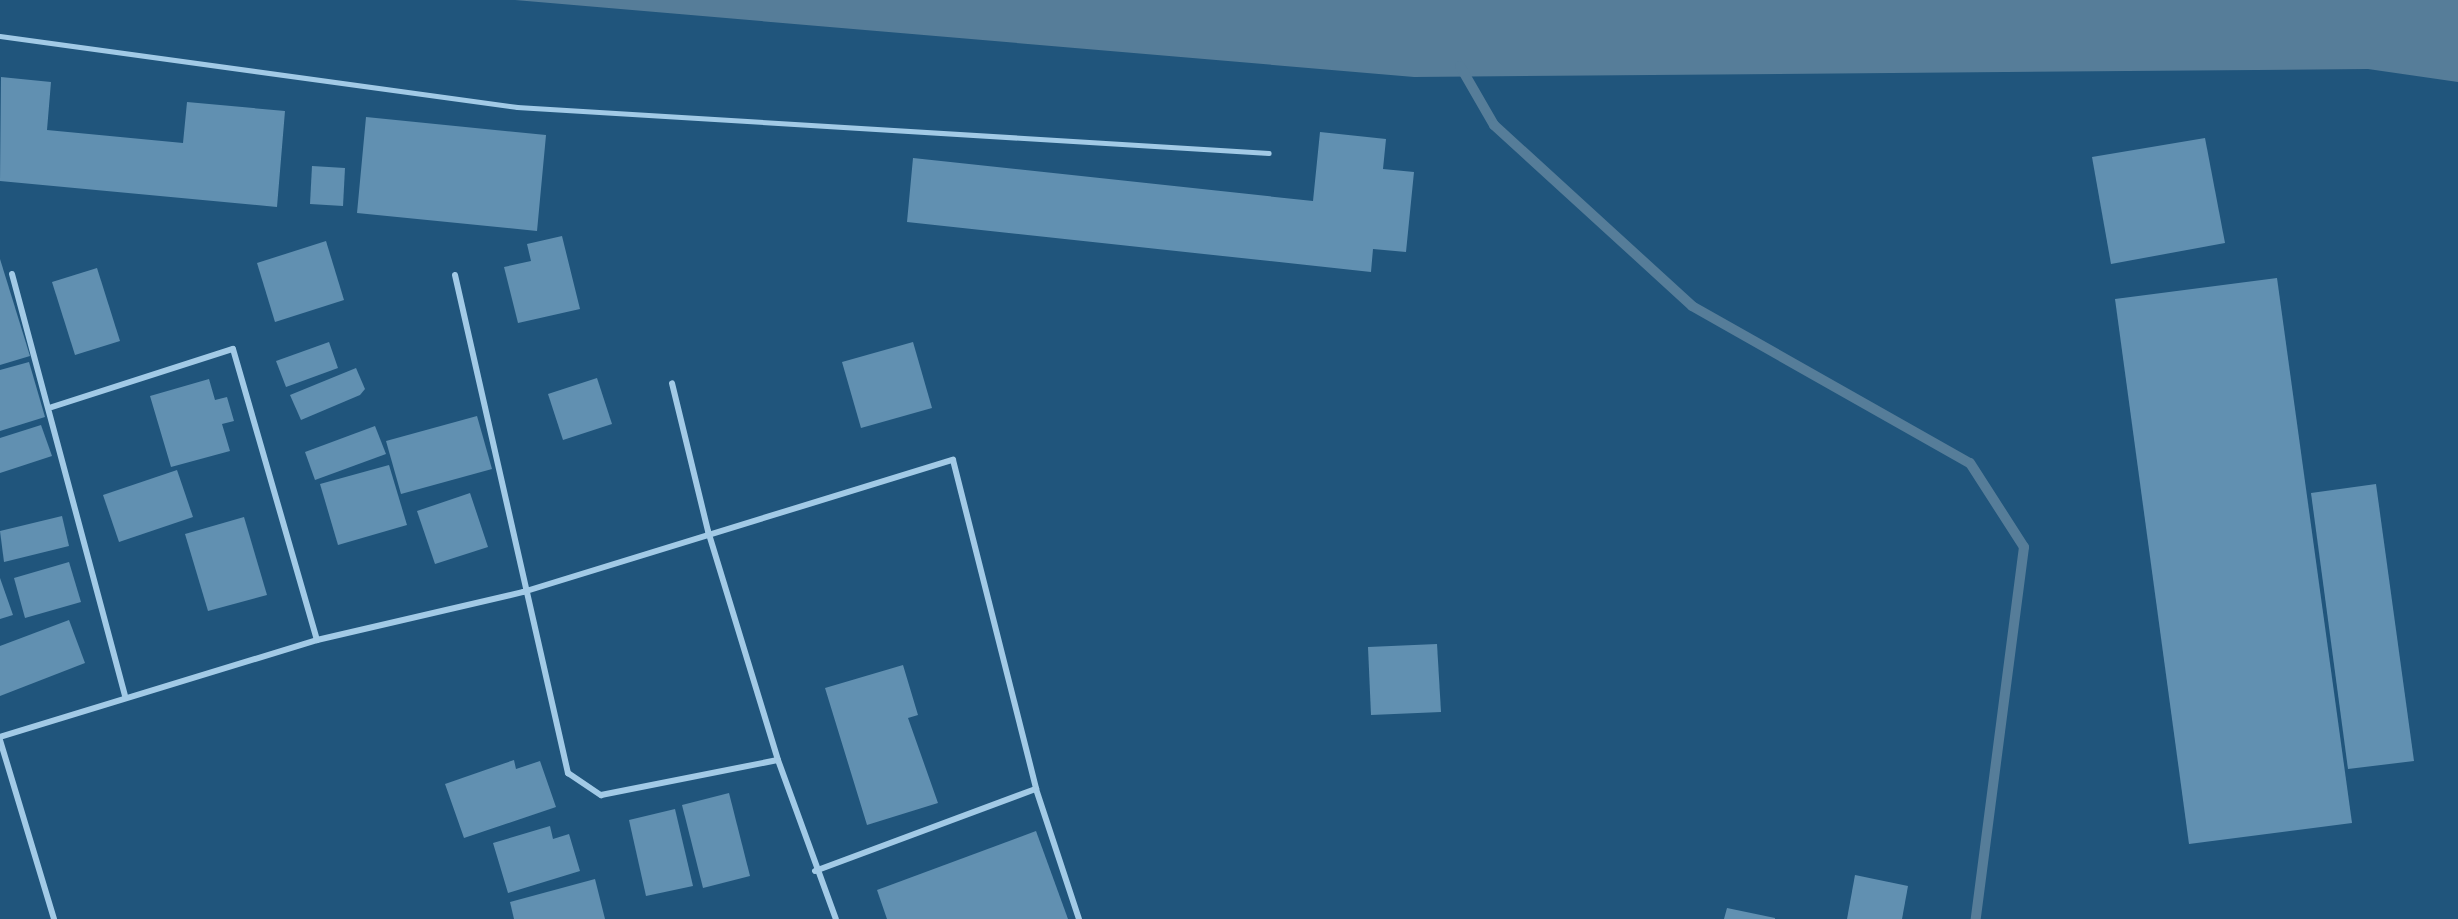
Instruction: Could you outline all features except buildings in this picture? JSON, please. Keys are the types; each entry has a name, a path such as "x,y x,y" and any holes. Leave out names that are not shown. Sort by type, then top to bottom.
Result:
{"street":[{"path":"12,274 52,407 126,698"},
{"path":"455,275 523,592 568,772 601,795 778,760"},
{"path":"52,407 233,349 317,640"},
{"path":"672,383 708,531 778,760 815,871 836,919"},
{"path":"54,919 0,739 317,640 523,592 708,531 953,460 1027,741 1036,789 1079,919"},
{"path":"815,871 1036,789"}],"lane":[{"path":"0,36 517,107 1269,153"}],"water":[{"path":"515,0 2458,0 2458,82 2368,69 1414,77"}],"waterway":[{"path":"1460,66 1494,125 1692,306 1970,463 2024,547 1976,919"}]}
